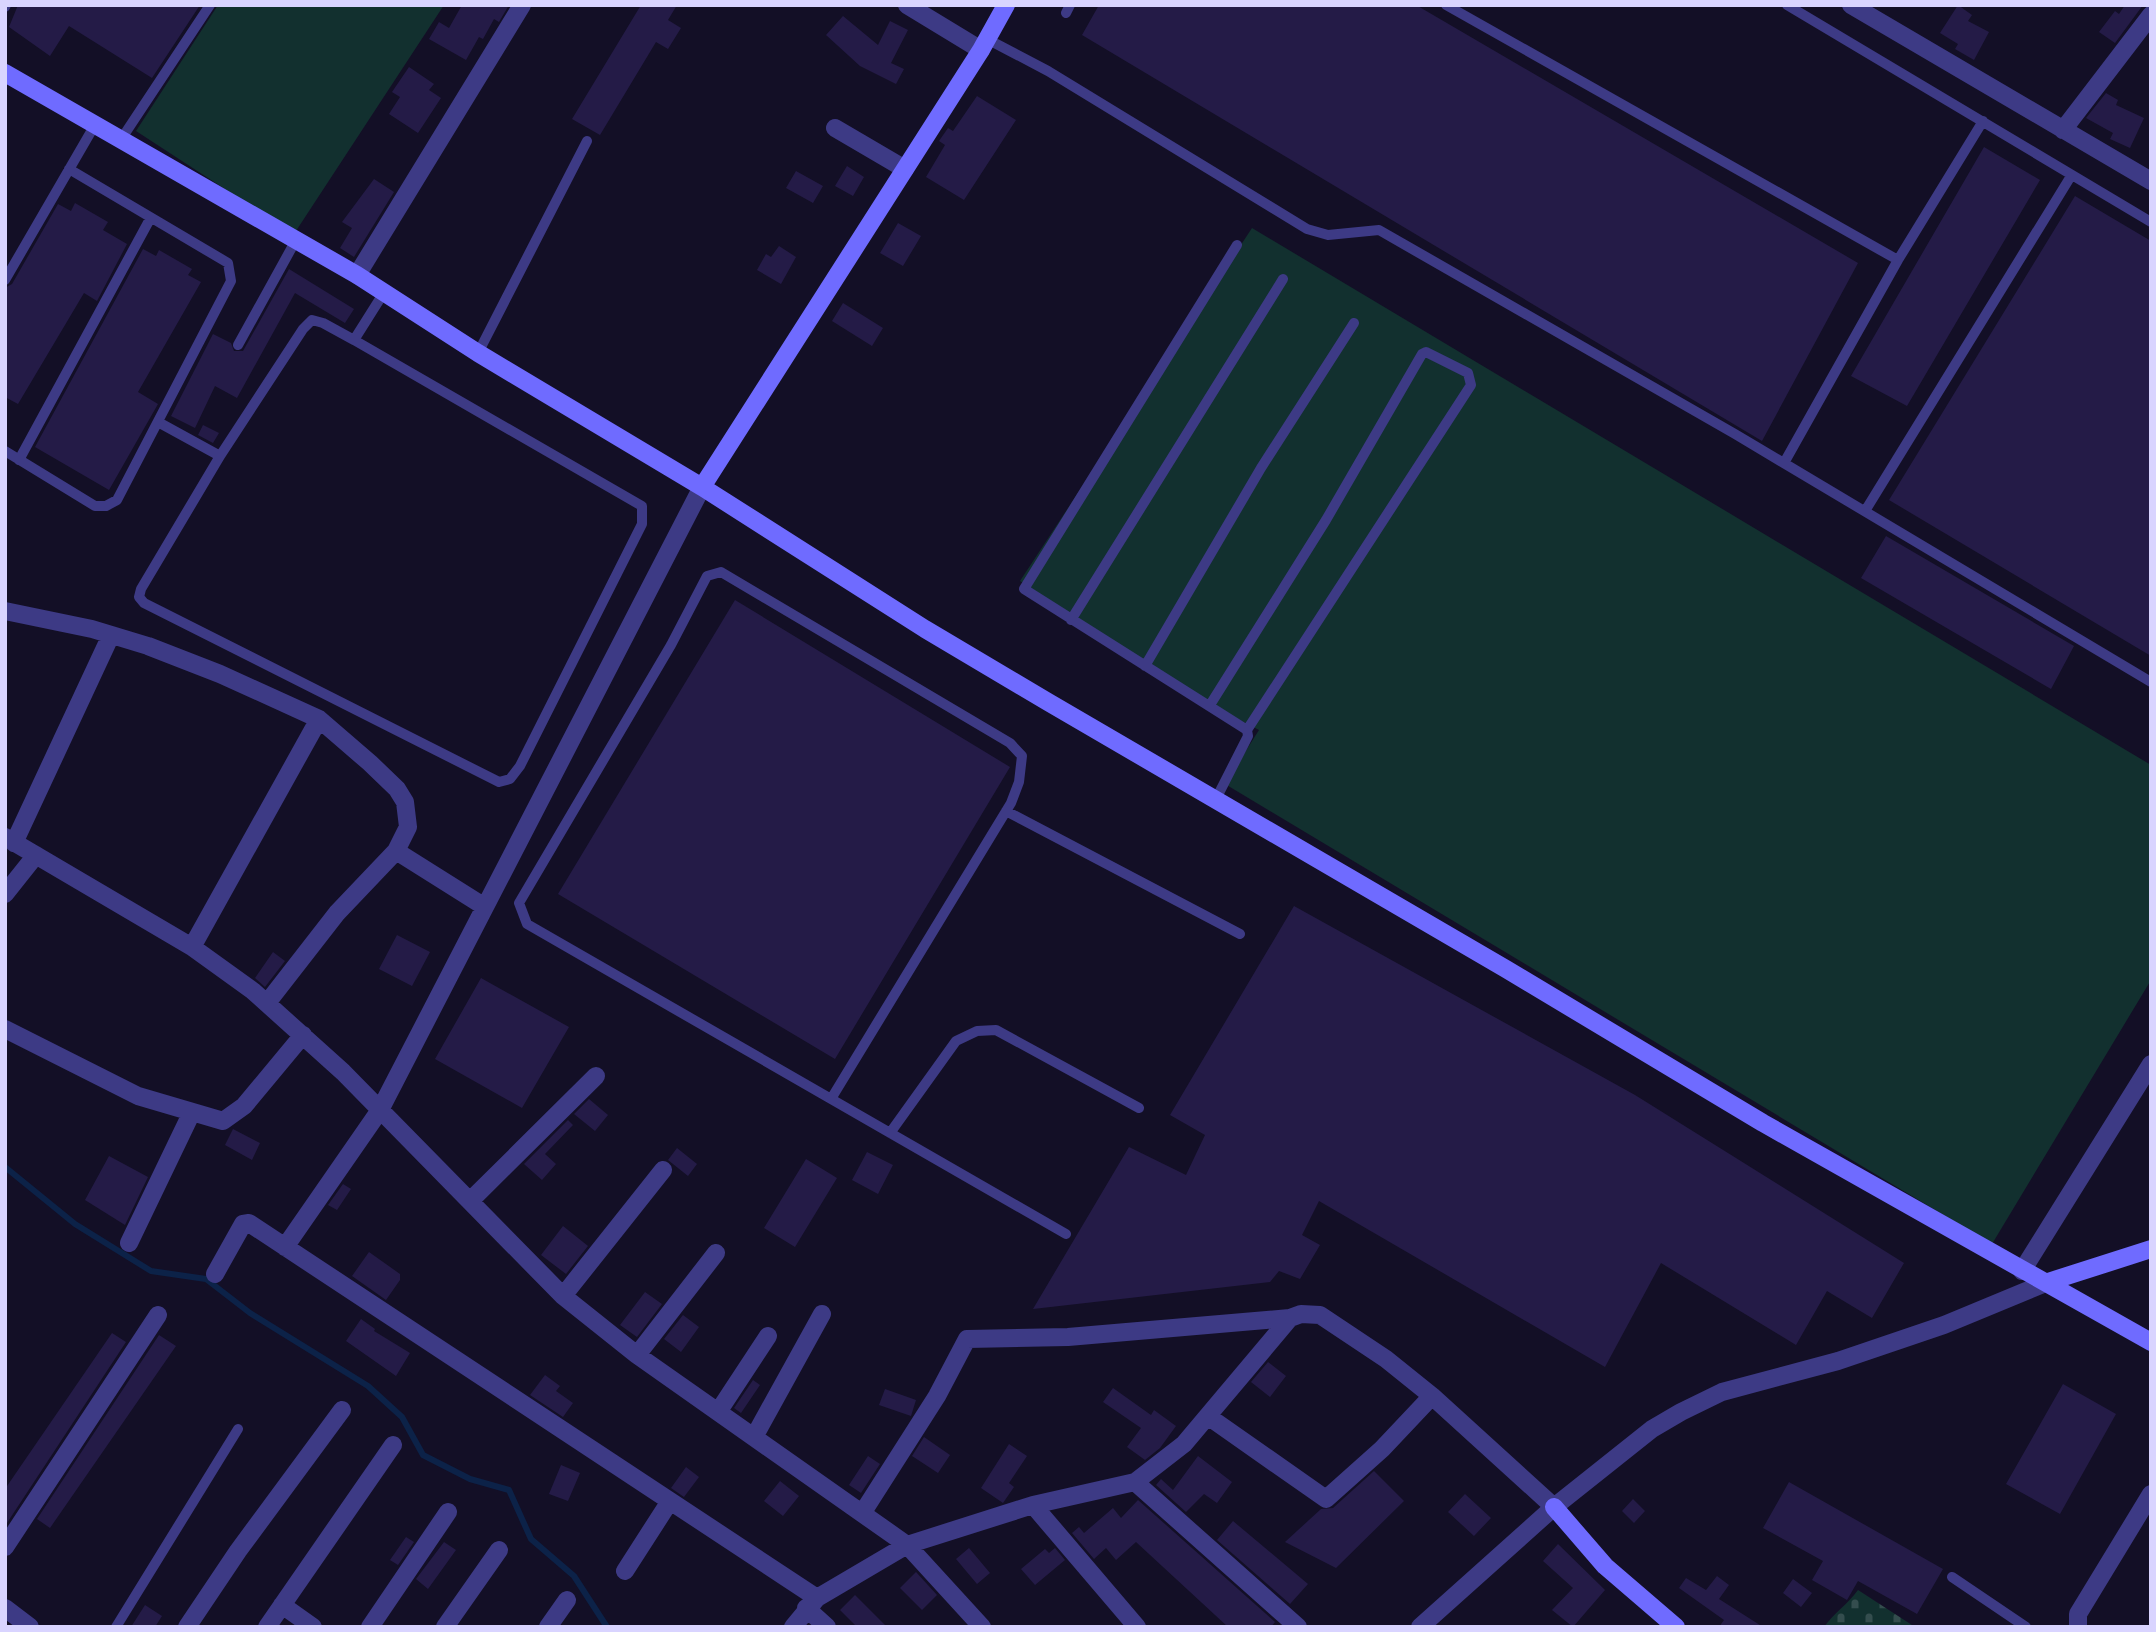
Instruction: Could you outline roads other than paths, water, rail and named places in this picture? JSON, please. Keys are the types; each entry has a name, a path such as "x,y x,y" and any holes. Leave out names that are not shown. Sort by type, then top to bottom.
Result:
{"street":[{"path":"357,275 522,5"},
{"path":"907,5 984,45"},
{"path":"285,1247 380,1110 702,486 984,45 1006,5"},
{"path":"1851,5 2151,181"},
{"path":"2063,130 2151,15"},
{"path":"5,73 357,275 478,353 702,486 925,629 1763,1123 2151,1342"},
{"path":"835,128 905,169"},
{"path":"5,611 111,635 220,674 319,719 397,789 404,802 408,827 396,851 337,914 267,1003"},
{"path":"111,635 10,840 192,947 267,1003 471,1200 563,1296 637,1355 863,1511 907,1545 982,1627"},
{"path":"192,947 319,719"},
{"path":"396,851 485,907"},
{"path":"5,894 36,855"},
{"path":"5,1030 138,1096 191,1114 223,1121 233,1116 303,1035"},
{"path":"2022,1271 2151,1064"},
{"path":"471,1200 596,1076"},
{"path":"129,1243 191,1114"},
{"path":"563,1296 663,1170"},
{"path":"215,1274 246,1222 670,1501 812,1603 827,1627"},
{"path":"1420,1627 1554,1507 1652,1429 1722,1392 1851,1357 1944,1325 2048,1282 2150,1248"},
{"path":"637,1355 716,1253"},
{"path":"754,1437 822,1314"},
{"path":"863,1511 928,1411 967,1339 1068,1337 1290,1318 1301,1314 1320,1315 1386,1359 1432,1396 1554,1507 1605,1566 1676,1627"},
{"path":"5,1546 158,1315"},
{"path":"793,1627 812,1603 907,1545 1033,1505 1135,1482 1184,1444 1290,1318"},
{"path":"718,1412 768,1336"},
{"path":"1209,1417 1325,1499 1382,1449 1432,1396"},
{"path":"187,1627 238,1551 342,1410"},
{"path":"267,1627 393,1445"},
{"path":"1135,1482 1298,1627"},
{"path":"2078,1627 2078,1614 2151,1494"},
{"path":"625,1572 670,1501"},
{"path":"1033,1505 1137,1627"},
{"path":"370,1627 448,1512"},
{"path":"445,1627 499,1550"},
{"path":"548,1627 567,1600"},
{"path":"282,1605 313,1627"},
{"path":"5,1608 30,1627"}],"lane":[{"path":"122,138 211,5"},
{"path":"1446,5 1898,260"},
{"path":"1787,5 2151,222"},
{"path":"984,45 1048,72 1307,229 1328,235 1379,230 1784,463 2151,682"},
{"path":"1784,463 1898,260 1983,121"},
{"path":"5,280 96,123"},
{"path":"478,353 587,141"},
{"path":"5,451 95,506 106,506 117,500 231,281 228,263 69,169"},
{"path":"1865,511 2071,176"},
{"path":"19,460 150,219"},
{"path":"238,345 296,240"},
{"path":"1237,244 1024,589 1247,730"},
{"path":"1071,620 1283,279"},
{"path":"354,340 383,293"},
{"path":"312,320 324,323 354,340 642,506 642,524 520,766 510,779 499,782 144,603 139,597 141,589 220,456 303,329 312,320"},
{"path":"1145,666 1261,468 1354,323"},
{"path":"1210,705 1326,520 1422,354 1434,354 1468,373 1471,385 1247,730 1248,736 1216,799"},
{"path":"158,422 220,456"},
{"path":"831,1099 1006,811 1019,782 1022,756 1010,744 721,572 708,576 671,645 519,903 521,915 527,924 890,1133 1066,1234"},
{"path":"1006,811 1240,934"},
{"path":"890,1133 956,1041 977,1031 996,1030 1139,1108"},
{"path":"116,1627 238,1429"},
{"path":"1952,1577 2026,1627"}],"waterway":[{"path":"5,1167 75,1224 151,1271 206,1279 250,1313 368,1386 402,1417 423,1455 470,1479 509,1490 531,1539 574,1576 607,1627"}]}
